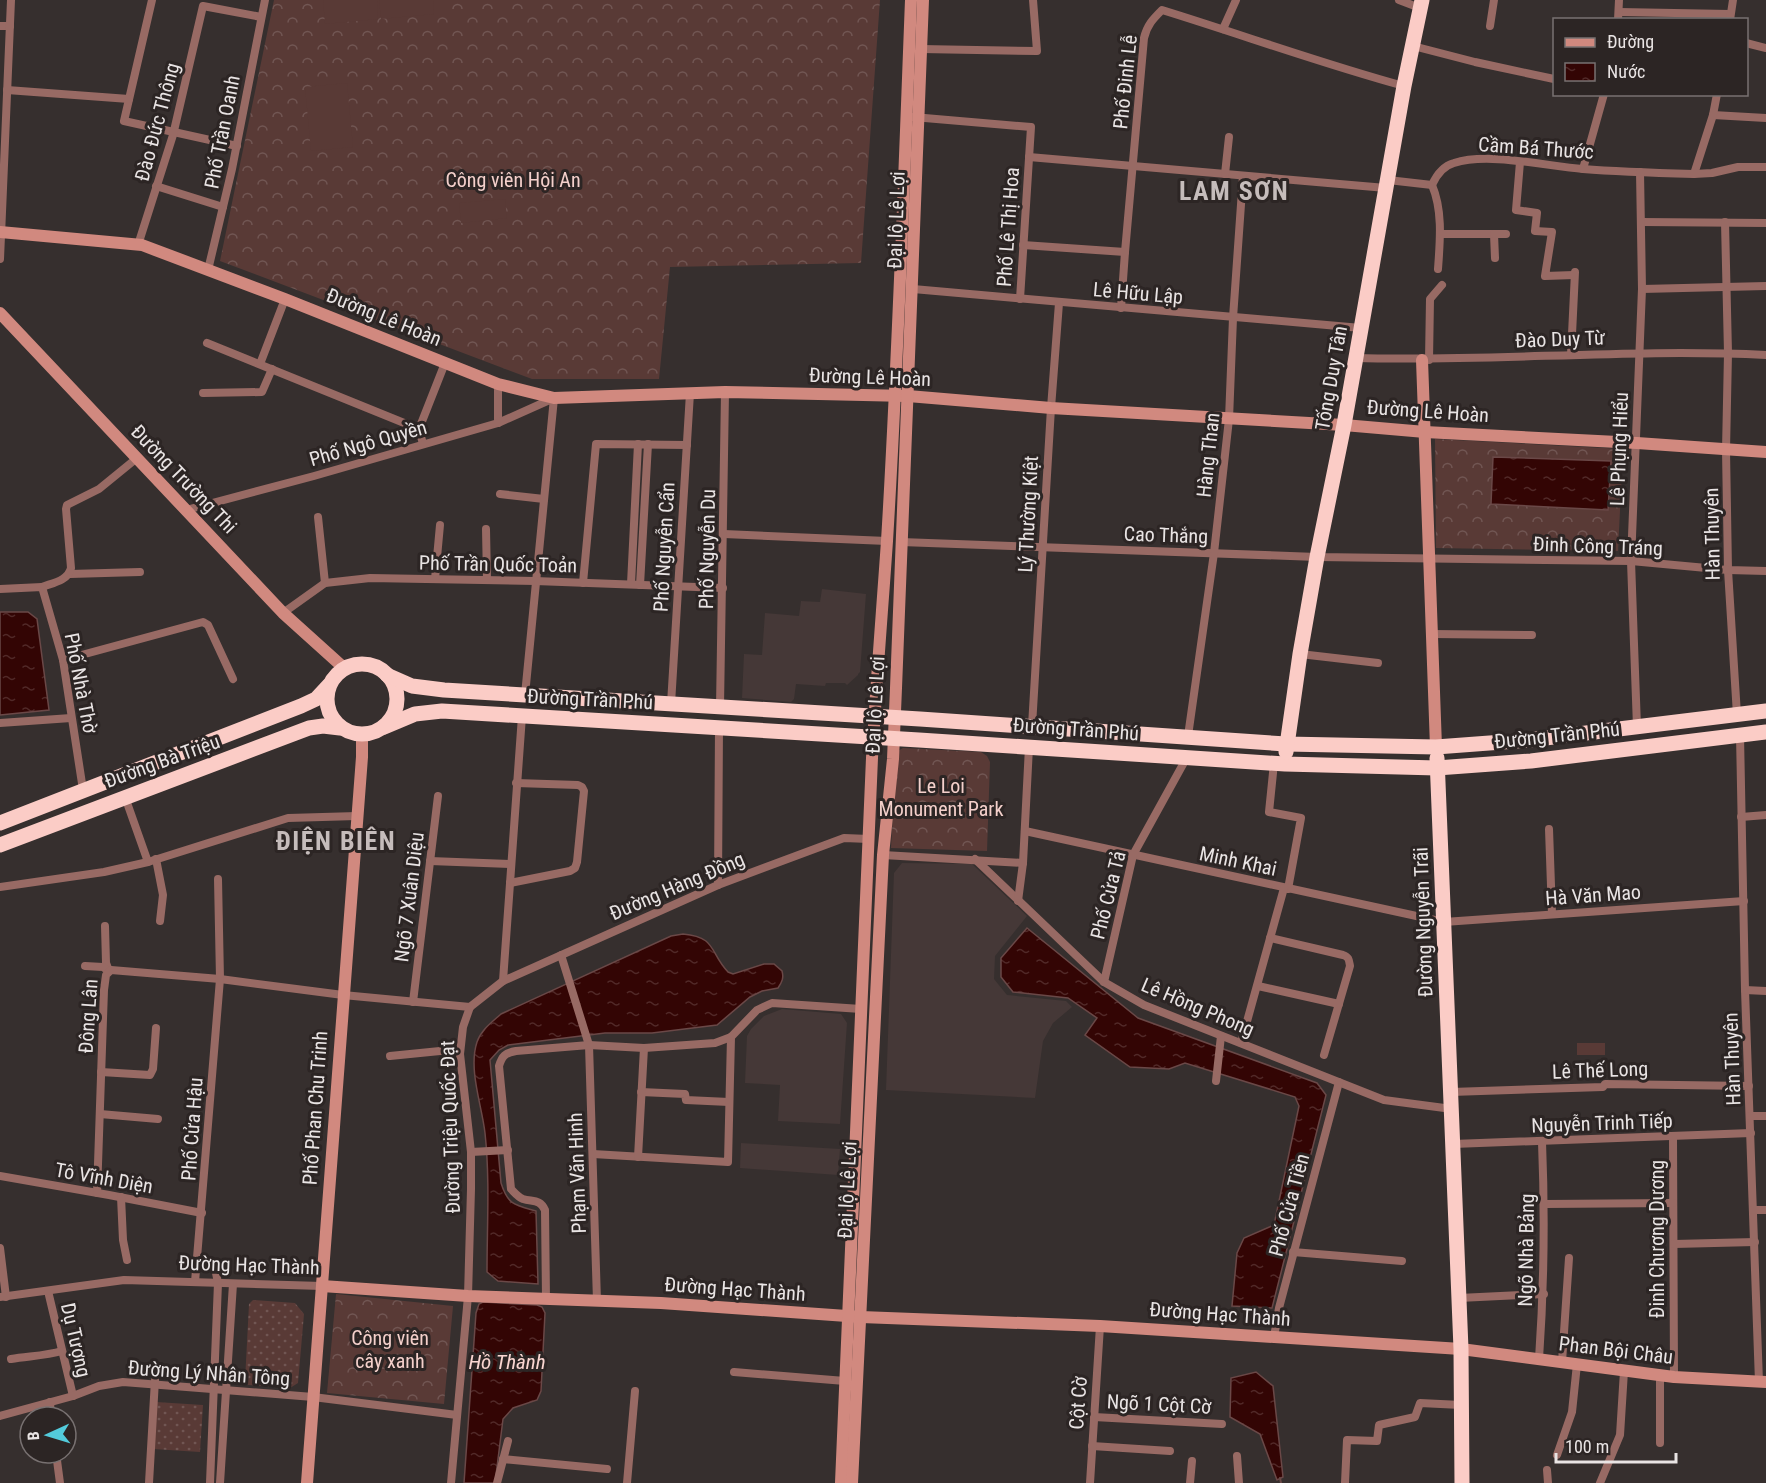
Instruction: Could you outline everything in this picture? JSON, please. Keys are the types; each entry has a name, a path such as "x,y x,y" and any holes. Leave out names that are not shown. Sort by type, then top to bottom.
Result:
{"highway":[{"name":"Tống Duy Tân","path":"1280,764 1286,744 1317,556 1344,425 1404,86 1421,4"},
{"path":"355,664 367,664 378,667 387,675 394,684 397,696 392,718 374,733 362,735 340,728 332,719 327,708 326,697 335,675 355,664"},
{"name":"Đường Trần Phú","path":"387,675 412,686 433,689 1286,744 1436,747 1529,740 1766,711"},
{"name":"Đường Bà Triệu","path":"0,823 301,706 316,699 329,685"},
{"path":"620,721 622,701"},
{"name":"Đường Trần Phú","path":"384,727 415,714 442,711 1280,764 1437,768 1531,761 1766,732"},
{"path":"1737,715 1740,735"},
{"name":"Đường Bà Triệu","path":"0,845 309,728 323,726 340,728"},
{"path":"1187,757 1188,736"},
{"name":"Đường Nguyễn Trãi","path":"1436,747 1461,1349 1462,1483"}],"street":[{"path":"0,259 12,0"},
{"path":"152,0 124,121 237,146"},
{"name":"Phố Trần Oanh","path":"208,270 237,146 265,0"},
{"name":"Đại lộ Lê Lợi","path":"852,1483 884,855 894,738 913,289 911,0"},
{"name":"Đại lộ Lê Lợi","path":"841,1483 874,716 887,541 912,117 921,49 923,0"},
{"path":"921,49 1037,51 1033,0"},
{"path":"1223,29 1236,0"},
{"path":"1399,0 1421,4"},
{"path":"1490,26 1494,0"},
{"path":"1619,0 1618,16 1730,17 1733,0"},
{"name":"Đào Đức Thông","path":"138,245 173,133 203,6 261,17"},
{"name":"Phố Đinh Lễ","path":"1121,308 1144,38 1151,20 1162,10 1343,70 1404,86"},
{"path":"0,26 10,26"},
{"path":"1748,44 1766,48"},
{"path":"1413,46 1553,79"},
{"path":"7,90 129,99"},
{"path":"1583,169 1603,96"},
{"path":"1694,174 1713,115 1717,96"},
{"path":"1713,115 1766,118"},
{"name":"Phố Lê Thị Hoa","path":"912,117 1030,127 1020,299"},
{"path":"1225,174 1229,137"},
{"name":"Phố Lê Thị Hoa","path":"1029,157 1243,176 1387,184"},
{"name":"Cầm Bá Thước","path":"1432,185 1436,176 1450,164 1466,160 1520,162 1583,169 1694,174 1712,173 1738,167 1766,167"},
{"path":"1520,162 1516,210 1537,213 1535,231 1552,232 1545,276 1575,272 1570,355"},
{"name":"Lê Phụng Hiểu","path":"1637,727 1631,561 1642,289 1640,172"},
{"name":"Hàng Than","path":"1188,736 1214,553 1229,419 1233,318 1243,176"},
{"path":"1387,184 1432,185 1437,197 1440,234 1438,269"},
{"path":"156,186 223,207"},
{"path":"1642,222 1766,222"},
{"name":"Hàn Thuyên","path":"1725,222 1728,353 1726,450 1728,570 1737,715"},
{"name":"Đường Lê Hoàn","path":"1,232 138,245 285,299 498,384 554,398 725,392 894,395 1051,408 1766,452"},
{"path":"1440,234 1506,234"},
{"path":"1494,234 1496,258"},
{"path":"1023,245 1125,252"},
{"path":"1426,360 1430,299 1442,285"},
{"path":"1642,289 1766,286"},
{"name":"Lê Hữu Lập","path":"913,289 1361,328"},
{"path":"260,364 285,299"},
{"name":"Lý Thường Kiệt","path":"1032,726 1059,303"},
{"name":"Đường Trường Thi","path":"0,313 283,613 344,668"},
{"path":"207,343 419,429"},
{"name":"Đào Duy Từ","path":"1356,358 1426,360 1639,352 1766,355"},
{"name":"Đường Nguyễn Trãi","path":"1426,360 1425,432 1436,747"},
{"path":"423,444 419,429 445,363"},
{"path":"203,393 262,392 272,369"},
{"path":"498,384 498,423"},
{"name":"Phố Nguyễn Du","path":"720,707 725,392"},
{"name":"Phố Nguyễn Cẩn","path":"671,704 690,393"},
{"path":"525,695 554,398"},
{"name":"Phố Ngô Quyền","path":"186,510 304,479 498,423 554,398"},
{"path":"583,582 596,444 687,445"},
{"path":"636,585 638,444"},
{"path":"636,585 648,444"},
{"path":"0,589 42,587 66,578 71,568 67,505 99,489 137,459"},
{"path":"500,494 544,499"},
{"path":"318,517 325,583"},
{"path":"435,579 440,525"},
{"path":"486,529 487,580"},
{"path":"724,534 887,541"},
{"name":"Cao Thắng","path":"901,542 1429,559"},
{"name":"Đinh Công Tráng","path":"1429,559 1631,561 1728,570 1766,571"},
{"path":"70,574 140,572"},
{"name":"Phố Trần Quốc Toản","path":"283,613 325,583 370,578 583,582 723,588"},
{"name":"Phố Nhà Thờ","path":"42,587 63,660 83,790"},
{"path":"63,660 203,622 208,625 233,679"},
{"path":"1431,634 1532,635"},
{"path":"1300,654 1378,663"},
{"path":"470,1007 503,981 522,716"},
{"path":"0,723 71,717"},
{"path":"718,885 719,727"},
{"name":"Phố Phan Chu Trinh","path":"307,1483 362,735"},
{"name":"Hàn Thuyên","path":"1740,735 1745,990 1762,1382"},
{"path":"1018,901 1023,863 1029,747"},
{"name":"Phố Cửa Tả","path":"1104,982 1132,855 1187,757"},
{"path":"1241,1043 1286,888 1301,818 1269,812 1280,764"},
{"path":"510,883 575,868 578,862 584,791 578,785 516,783"},
{"path":"125,796 152,861 163,896 160,921"},
{"name":"Ngõ 7 Xuân Diệu","path":"413,1002 438,796"},
{"path":"1741,817 1766,814"},
{"path":"0,887 104,872 152,861 288,818 357,816"},
{"path":"1549,829 1552,914"},
{"name":"Minh Khai","path":"1025,831 1444,922"},
{"name":"Đường Hàng Đồng","path":"503,981 718,885 844,838 869,838"},
{"path":"884,855 1023,863"},
{"name":"Lê Hồng Phong","path":"975,859 1104,982 1144,1005 1384,1100 1452,1109"},
{"path":"430,861 511,864"},
{"name":"Phố Cửa Hậu","path":"195,1282 220,979 218,879"},
{"name":"Hà Văn Mao","path":"1444,922 1744,901"},
{"path":"105,926 108,971"},
{"path":"1270,938 1348,957 1350,966 1324,1055"},
{"name":"Phạm Văn Hinh","path":"561,955 589,1045 597,1301"},
{"path":"85,966 103,967 108,971"},
{"name":"Đông Lân","path":"97,1192 104,990 106,975 111,969 470,1007"},
{"path":"1258,986 1339,1004"},
{"path":"1745,990 1766,991"},
{"path":"546,1299 545,1210 543,1205 537,1201 517,1196 511,1189 499,1066 506,1053 589,1045 644,1048 715,1043 731,1037 757,1010 772,1003 861,1009"},
{"name":"Đường Triệu Quốc Đạt","path":"451,1483 468,1296 476,1152 460,1049 463,1027 470,1007"},
{"path":"101,1072 150,1075 153,1069 156,1028"},
{"path":"1216,1081 1221,1036"},
{"path":"593,1154 728,1162 731,1037"},
{"path":"638,1157 644,1048"},
{"path":"390,1056 460,1049"},
{"path":"858,1075 873,1075"},
{"name":"Phố Cửa Tiền","path":"1274,1337 1293,1252 1339,1082"},
{"name":"Lê Thế Long","path":"1451,1092 1603,1087 1605,1084 1749,1086"},
{"path":"641,1092 685,1094 686,1100 729,1102"},
{"path":"100,1114 158,1119"},
{"path":"1750,1116 1766,1116"},
{"name":"Nguyễn Trinh Tiếp","path":"1453,1144 1751,1133"},
{"name":"Đinh Chương Dương","path":"1673,1137 1674,1377"},
{"name":"Ngõ Nhà Bảng","path":"1539,1359 1544,1294 1545,1204 1542,1142"},
{"path":"476,1152 508,1150"},
{"name":"Tô Vĩnh Diện","path":"0,1176 202,1213"},
{"path":"121,1197 123,1240 127,1260"},
{"path":"1545,1204 1673,1203"},
{"path":"1754,1210 1766,1210"},
{"path":"1674,1244 1755,1242"},
{"path":"0,1248 3,1297"},
{"path":"1293,1252 1402,1261"},
{"path":"1562,1362 1569,1258"},
{"path":"210,1483 218,1283 214,1263"},
{"name":"Đường Hạc Thành","path":"3,1297 124,1280 322,1286 468,1296 662,1303 861,1317 1100,1326 1461,1349"},
{"path":"220,1483 233,1284"},
{"name":"Dụ Tượng","path":"48,1291 73,1396"},
{"path":"1459,1298 1544,1294"},
{"name":"Cột Cờ","path":"1089,1483 1100,1326"},
{"name":"Phan Bội Châu","path":"1461,1349 1674,1377 1762,1382"},
{"path":"11,1359 45,1356 62,1351"},
{"path":"1557,1455 1572,1412 1577,1364"},
{"path":"1600,1483 1620,1435 1624,1371"},
{"path":"734,1372 845,1381"},
{"path":"1660,1375 1660,1443"},
{"name":"Đường Lý Nhân Tông","path":"0,1416 73,1396 99,1386 123,1382 313,1397 457,1415"},
{"path":"143,1483 153,1383"},
{"path":"149,1483 153,1383"},
{"path":"627,1483 635,1391"},
{"path":"1345,1483 1347,1440 1377,1441 1378,1425 1415,1417 1420,1402 1461,1405"},
{"name":"Ngõ 1 Cột Cờ","path":"1094,1418 1222,1424"},
{"path":"497,1483 508,1441"},
{"path":"1092,1446 1170,1451"},
{"path":"1237,1456 1239,1483"},
{"path":"503,1459 607,1469"},
{"path":"1190,1483 1192,1461"},
{"path":"58,1465 60,1483"},
{"path":"1547,1470 1548,1483"}],"shaded area":[{"path":"822,589 866,594 858,675 847,685 845,683 826,683 825,686 796,684 794,699 791,702 742,698 744,654 762,655 765,613 799,616 801,601 820,602"},
{"path":"902,863 972,864 1027,916 995,956 994,979 1007,995 1066,1001 1072,1007 1053,1023 1043,1041 1035,1098 886,1090 894,873"},
{"path":"782,1009 841,1014 847,1023 840,1124 778,1121 780,1085 745,1083 747,1036 764,1016"},
{"path":"741,1143 840,1149 838,1175 740,1168"}],"green space":[{"name":"Công viên Hội An","path":"274,0 880,0 861,263 670,267 659,379 532,379 220,261"},
{"path":"323,0 377,0 378,19 325,24"},
{"path":"379,0 433,0 434,14 381,19"},
{"path":"347,83 353,147 311,151 305,87"},
{"path":"505,199 507,218 461,223 459,203"},
{"path":"1435,439 1623,449 1618,551 1436,548"},
{"name":"Le Loi Monument Park","path":"903,748 981,752 987,756 990,762 987,851 891,848 896,758 898,751"},
{"path":"1577,1043 1605,1043 1605,1055 1577,1055"},
{"name":"Công viên cây xanh","path":"336,1294 453,1306 444,1404 327,1393"},
{"path":"253,1300 295,1303 304,1314 298,1383 290,1388 248,1385 245,1381 249,1304"},
{"path":"156,1402 203,1405 200,1452 153,1449"}],"water":[{"path":"1493,457 1611,461 1608,510 1491,504"},
{"path":"0,612 28,612 37,619 49,710 0,715"},
{"path":"1027,928 1138,1018 1317,1083 1326,1095 1272,1308 1232,1306 1237,1253 1244,1238 1274,1225 1299,1106 1295,1097 1185,1063 1169,1069 1130,1067 1085,1035 1097,1018 1068,998 1013,992 1001,977 1001,958"},
{"path":"683,934 702,938 707,942 722,965 733,974 764,964 774,964 782,971 781,984 778,988 762,991 750,997 717,1025 652,1033 605,1033 508,1045 499,1050 490,1060 501,1183 509,1200 536,1211 538,1284 498,1281 487,1272 487,1150 474,1064 477,1042 481,1034 501,1014 671,936"},
{"name":"Hồ Thành","path":"483,1302 542,1307 545,1313 541,1391 537,1400 513,1408 503,1419 495,1483 464,1483 476,1313 479,1304"},
{"path":"1256,1372 1273,1386 1283,1477 1277,1480 1260,1434 1230,1417 1231,1378"}],"waterway":[{"path":"1280,1478 1281,1483"}],"district":[{"name":"LAM SƠN","path":"1234,191"},
{"name":"ĐIỆN BIÊN","path":"336,841"}]}
